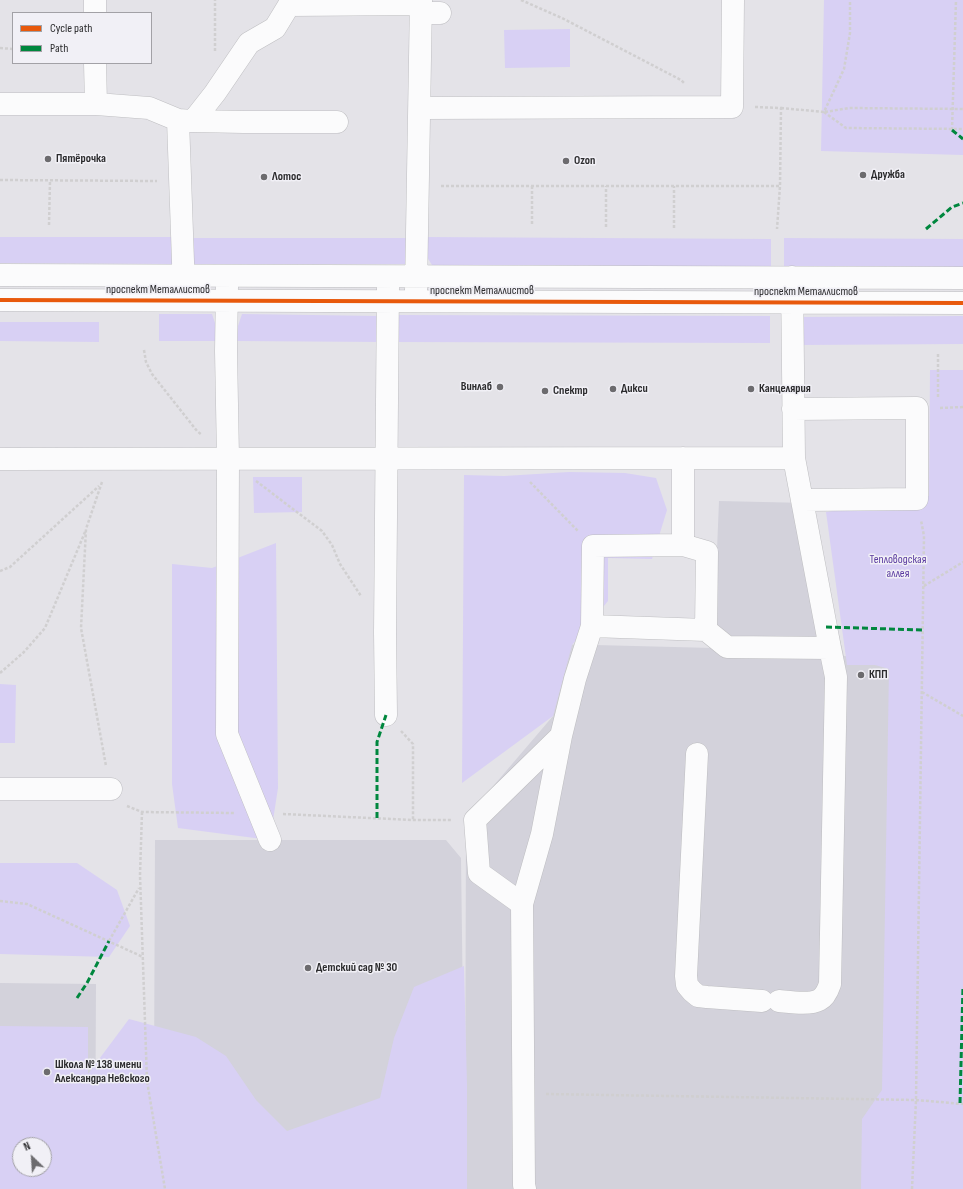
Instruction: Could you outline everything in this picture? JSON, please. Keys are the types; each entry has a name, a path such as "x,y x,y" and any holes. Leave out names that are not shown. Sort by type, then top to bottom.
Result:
{"street":[{"path":"95,0 95,12"},
{"path":"420,108 732,107 733,0"},
{"path":"184,300 180,181 185,121 215,93 249,43 275,28 289,5 426,7 420,108 416,301"},
{"path":"95,64 96,104"},
{"path":"0,104 96,104 149,108 185,121 337,122"},
{"name":"проспект Металлистов","path":"0,275 963,278"},
{"path":"227,276 227,734 270,840"},
{"path":"386,715 385,632 388,276"},
{"path":"697,754 686,968 688,986 698,996 707,997 805,1002 819,1000 827,991 830,984 836,677 794,458 792,278"},
{"name":"проспект Металлистов","path":"0,300 963,303"},
{"path":"794,409 918,408 917,499 803,500"},
{"path":"683,458 683,545"},
{"path":"0,459 794,458"},
{"path":"525,1189 522,904 542,834 561,736 575,679 592,626 593,546 683,545 707,552 706,630"},
{"path":"592,626 706,630 727,647 830,648"},
{"path":"522,904 479,873 474,820 561,736"},
{"path":"0,789 110,789"}],"path":[{"path":"215,0 215,54"},
{"path":"521,0 562,18 681,80 711,107"},
{"path":"824,112 844,69 850,33 850,0"},
{"path":"952,130 956,0"},
{"path":"0,48 12,49"},
{"path":"732,107 781,108 824,112 849,108 963,109"},
{"path":"777,229 780,186 781,108"},
{"path":"824,112 846,128 963,130"},
{"path":"0,180 180,181"},
{"path":"49,225 50,180"},
{"path":"418,186 780,186"},
{"path":"532,186 532,226"},
{"path":"606,186 606,227"},
{"path":"674,186 674,228"},
{"path":"144,350 146,362 152,374 197,431 202,435"},
{"path":"938,354 938,400"},
{"path":"228,458 267,490 322,531 332,545 340,564 365,601"},
{"path":"508,458 593,546"},
{"path":"0,572 15,563 100,485 118,459"},
{"path":"0,673 24,652 44,628 86,529 100,485"},
{"path":"912,1189 916,1100 924,536 917,499"},
{"path":"86,529 81,628 110,789 122,804 142,812 258,813 413,820 474,820"},
{"path":"923,586 963,562"},
{"path":"922,692 963,716"},
{"path":"386,715 412,744 413,820"},
{"path":"142,812 140,887 148,1082 165,1189"},
{"path":"109,941 140,887"},
{"path":"0,901 27,904 142,957"},
{"path":"524,1093 916,1100 962,1104"}],"shaded area":[{"path":"719,501 807,503 844,656 895,657 886,1189 189,1189 154,1079 155,840 446,840 461,858 465,1169 466,818 553,716 556,644 713,648"},
{"name":"Школа № 138 имени Александра Невского","path":"0,983 96,984 95,1189 0,1189"}],"green space":[{"path":"824,0 963,0 963,155 821,151"},
{"path":"570,29 570,67 505,68 504,30"},
{"path":"0,237 176,237 173,264 0,263"},
{"path":"425,237 771,239 771,267 432,265 425,254"},
{"path":"190,238 412,238 412,254 405,264 193,264"},
{"path":"784,238 963,239 963,267 784,266"},
{"path":"159,314 212,314 217,329 218,341 159,341"},
{"path":"242,314 380,316 380,342 237,341 237,329"},
{"path":"396,315 770,316 770,343 395,342"},
{"path":"963,316 963,344 800,345 800,317"},
{"path":"0,322 99,322 99,342 0,341"},
{"name":"Тепловодская аллея","path":"930,370 963,370 963,1189 861,1189 862,1119 882,1090 889,669 875,665 847,665 826,512 929,496"},
{"path":"569,472 625,473 656,478 667,510 652,559 608,558 608,601 572,645 553,716 462,783 464,475 504,476"},
{"path":"253,477 302,477 302,512 254,513"},
{"path":"276,543 278,788 270,840 178,828 172,784 172,564 212,568"},
{"path":"0,684 16,685 15,743 0,743"},
{"path":"0,863 77,863 117,890 130,926 109,957 0,954"},
{"path":"464,966 467,1085 467,1189 0,1189 0,1026 88,1027 88,1074 129,1019 196,1037 226,1056 256,1100 287,1131 380,1098 394,1038 414,987"}],"marked path":[{"path":"952,130 963,139"},
{"path":"926,229 952,207 963,203"},
{"path":"826,627 923,630"},
{"path":"377,818 377,742 386,715"},
{"path":"77,998 87,983 109,941"},
{"path":"960,1103 963,986"}],"cycle path":[{"path":"0,300 963,303"}],"place":[{"name":"Пятёрочка","path":"48,159"},
{"name":"Ozon","path":"566,161"},
{"name":"Дружба","path":"863,175"},
{"name":"Лотос","path":"264,177"},
{"name":"Винлаб","path":"500,387"},
{"name":"Дикси","path":"613,389"},
{"name":"Канцелярия","path":"751,389"},
{"name":"Спектр","path":"545,391"},
{"name":"КПП","path":"861,675"},
{"name":"Детский сад № 30","path":"308,968"},
{"name":"Школа № 138 имени Александра Невского","path":"47,1072"}]}
